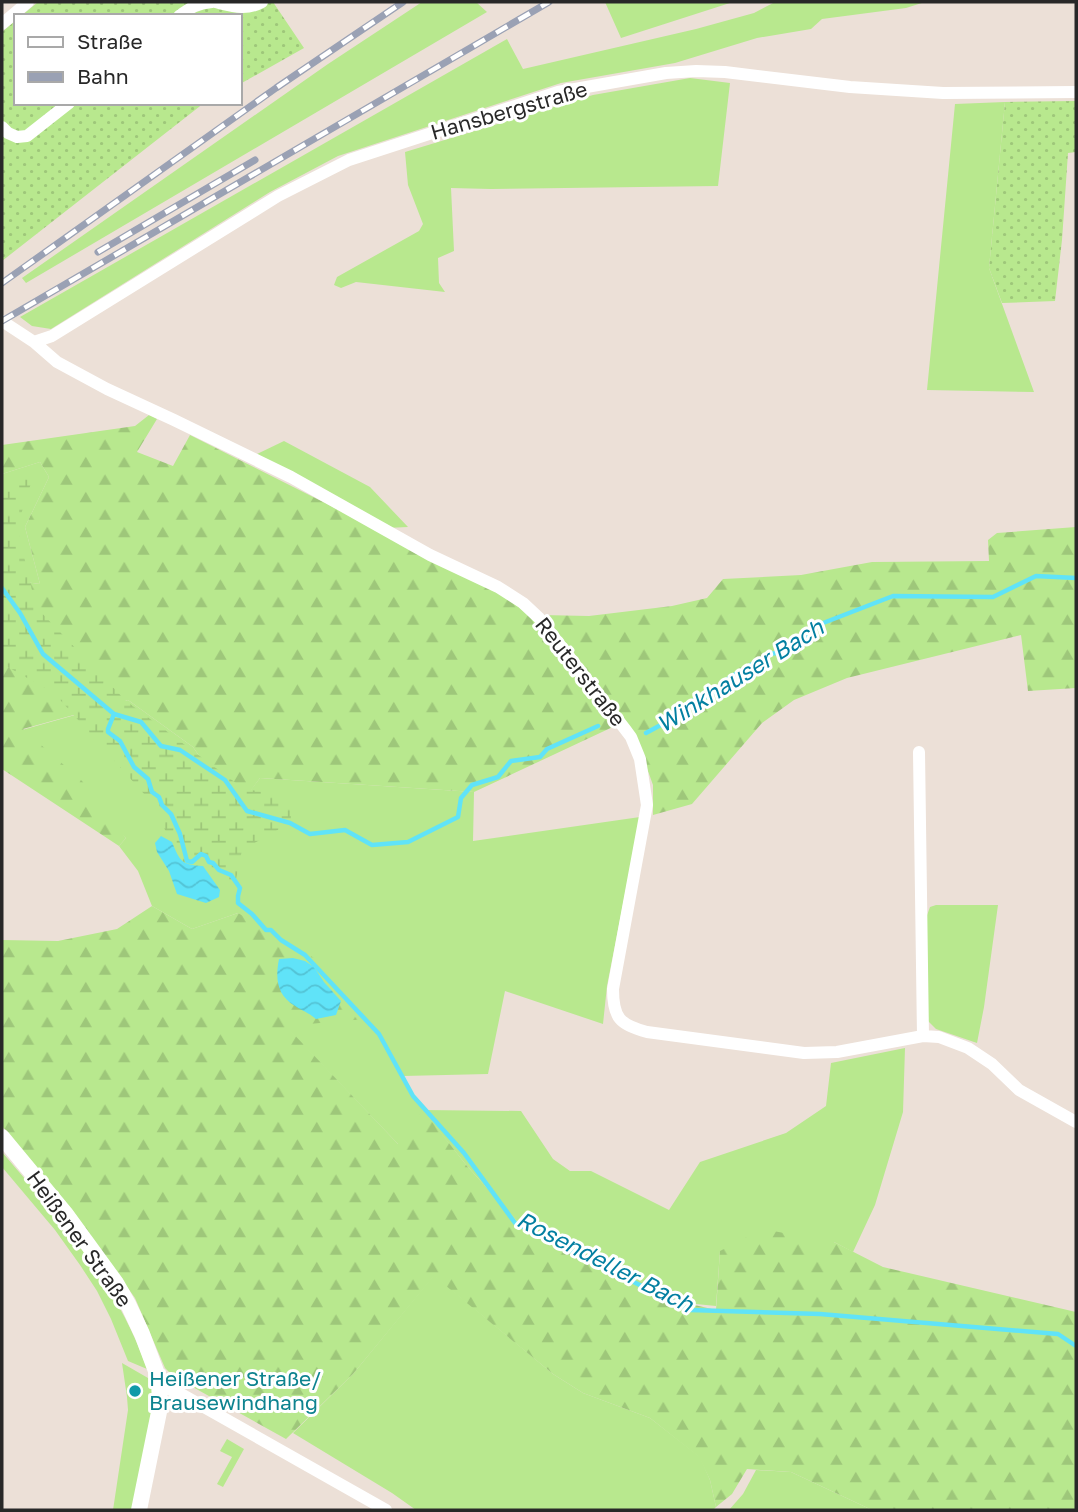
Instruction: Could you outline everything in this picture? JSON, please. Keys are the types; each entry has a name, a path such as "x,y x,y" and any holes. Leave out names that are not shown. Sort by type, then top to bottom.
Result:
{"street":[{"path":"2,24 28,2"},
{"path":"182,14 203,2 240,8 262,2"},
{"name":"Hansbergstraße","path":"34,341 52,336 278,196 349,160 558,92 666,73 696,71 850,87 943,93 1076,92"},
{"path":"2,127 18,137 27,136 66,105"},
{"name":"Reuterstraße","path":"2,321 34,341 57,362 107,389 291,477 430,555 498,587 523,603 539,618 631,737 640,759 647,805 613,989 614,1009 624,1024 647,1032 804,1053 837,1052 923,1036 939,1037 968,1048 992,1064 1019,1090 1076,1122"},
{"path":"919,752 923,1036"},
{"name":"Heißener Straße","path":"2,1137 65,1213 116,1283 142,1334 160,1386 160,1407 139,1510"},
{"path":"160,1386 181,1394 363,1504 386,1510"}],"green space":[{"path":"38,2 273,2 304,48 242,83 242,14 23,14"},
{"path":"422,2 476,2 487,12 26,283 22,278 328,64"},
{"path":"605,2 733,2 621,38"},
{"path":"775,2 925,2 906,8 822,19 811,29 757,38 675,63 561,83 338,156 270,192 51,329 32,326 20,317 507,39 523,69 696,29 754,13"},
{"path":"14,22 14,105 201,105 2,261 2,32"},
{"path":"690,78 730,83 718,186 451,188 454,251 438,258 439,283 445,292 356,282 341,288 334,285 337,277 419,231 423,224 408,185 405,152 593,95"},
{"path":"1076,101 1076,152 1068,153 1055,301 1002,303 989,268 1005,102"},
{"path":"1005,102 989,268 1034,392 927,390 955,104"},
{"path":"149,415 157,419 137,452 173,466 190,435 496,589 536,621 558,653 617,725 474,792 260,778 237,810 193,747 128,700 23,729 82,781 126,838 119,846 2,769 2,579 40,584 25,527 49,477 40,462 2,474 2,445 135,426"},
{"path":"284,441 370,487 408,527 386,528 257,454"},
{"path":"40,462 49,477 25,527 40,584 2,579 2,474"},
{"path":"2,478 32,480 17,527 36,607 126,701 244,789 294,796 290,823 242,850 235,884 203,866 188,865 179,859 145,795 54,693 6,666 2,660"},
{"path":"1076,527 1076,688 1028,691 1021,635 847,678 794,700 762,723 692,804 653,815 653,785 634,732 542,615 589,616 672,606 707,598 723,579 801,575 872,562 989,561 988,540 997,533"},
{"path":"128,700 193,747 236,809 260,778 474,792 473,841 640,817 607,986 603,1024 505,991 488,1074 403,1076 423,1110 521,1111 553,1159 570,1171 591,1171 669,1210 700,1162 786,1133 826,1106 831,1063 905,1048 903,1112 875,1205 853,1252 834,1242 720,1251 716,1306 686,1303 518,1222 467,1166 423,1111 399,1145 285,1026 238,913 192,929 152,906 138,871 119,846 126,838 22,730"},
{"path":"998,905 977,1043 936,1029 928,1021 926,918 930,907"},
{"path":"152,906 192,929 238,913 314,958 365,1019 286,1026 398,1144 423,1110 467,1166 518,1222 686,1303 716,1310 720,1251 762,1229 834,1242 883,1267 1076,1312 1076,1510 872,1510 791,1472 747,1469 732,1494 716,1507 710,1480 699,1457 650,1418 583,1393 553,1374 434,1276 353,1374 286,1439 173,1376 165,1368 135,1298 73,1211 2,1126 2,940 58,941 117,929"},
{"path":"2,1152 85,1254 120,1309 147,1369 128,1361 97,1291 55,1230 2,1167"},
{"path":"434,1275 553,1374 583,1393 650,1418 700,1457 710,1480 716,1507 713,1510 416,1510 293,1433 353,1374"},
{"path":"122,1363 159,1387 138,1510 113,1510 128,1410"},
{"path":"227,1439 244,1449 223,1487 217,1484 232,1457 220,1451"},
{"path":"756,1470 791,1472 872,1510 729,1510 743,1494"}],"water":[{"path":"161,836 172,842 182,861 203,866 220,890 219,897 206,903 177,894 169,871 157,852 155,843"},
{"path":"293,958 314,967 341,1001 336,1015 316,1019 284,997 277,973 279,959"}],"waterway":[{"name":"Winkhauser Bach","path":"646,733 681,714 692,701 712,695 729,678 769,654 784,652 791,640 806,636 818,625 893,596 993,597 1036,576 1076,578"},
{"name":"Rosendeller Bach","path":"2,588 43,654 114,714 108,732 120,741 134,767 148,779 152,792 171,814 187,861 192,862 201,854 219,870 231,875 240,888 238,903 266,930 271,930 281,940 305,955 379,1034 413,1096 464,1153 515,1223 690,1310 820,1314 1058,1334 1076,1346"},
{"name":"Winkhauser Bach","path":"114,714 141,722 161,746 180,750 225,780 247,811 290,823 310,834 345,830 372,845 408,842 458,817 461,798 472,785 498,777 511,761 540,757 547,749 598,726"}],"railway":[{"path":"2,283 276,88 403,2"},
{"path":"2,321 549,2"},
{"path":"98,252 255,160"}],"place":[{"name":"Heißener Straße/ Brausewindhang","path":"135,1391"}]}
